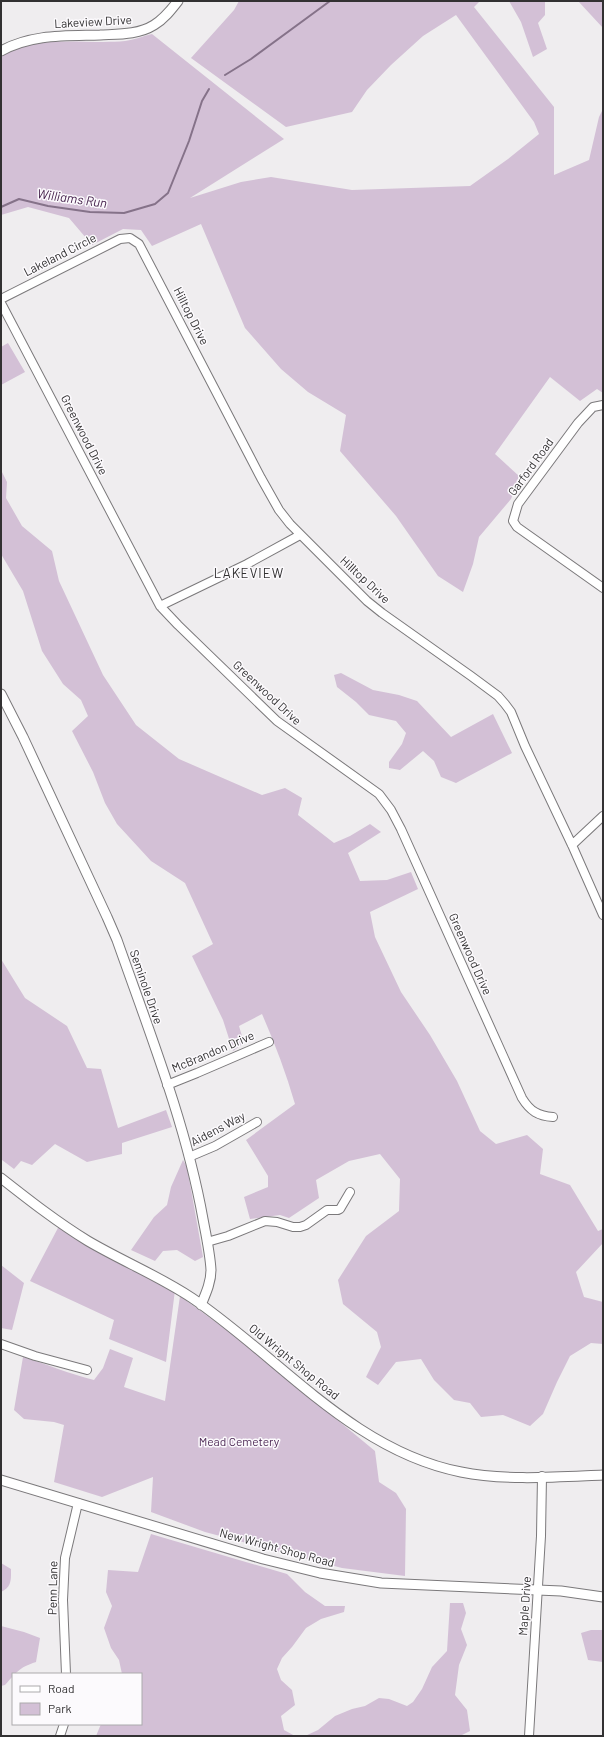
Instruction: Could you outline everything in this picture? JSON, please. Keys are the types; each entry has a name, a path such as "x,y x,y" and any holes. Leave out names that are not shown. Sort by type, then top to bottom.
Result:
{"street":[{"name":"Lakeview Drive","path":"1,51 15,43 38,37 117,34 142,30 162,19 178,1"},
{"name":"Lakeland Circle","path":"1,299 120,238 131,238"},
{"name":"Hilltop Drive","path":"131,238 139,244 270,496 279,510 300,535 382,613 472,676 498,696 511,712 525,746 603,915"},
{"name":"Greenwood Drive","path":"1,303 48,389 96,486 160,606 277,721 379,794 386,801 404,836 522,1098 532,1111 538,1115 553,1117"},
{"name":"Garford Road","path":"603,405 593,407 578,422 518,504 513,521 517,527 603,588"},
{"path":"160,606 247,564 300,535"},
{"name":"Seminole Drive","path":"1,694 23,737 117,940 167,1085 190,1157 207,1242 211,1270 210,1280 201,1305"},
{"path":"572,845 603,816"},
{"name":"McBrandon Drive","path":"167,1085 269,1042"},
{"name":"Aidens Way","path":"190,1157 214,1146 257,1122"},
{"name":"Old Wright Shop Road","path":"1,1178 70,1229 171,1285 201,1305 337,1413 380,1441 397,1450 420,1460 458,1472 500,1476 603,1474"},
{"path":"207,1242 228,1236 265,1221 277,1222 293,1227 306,1225 322,1212 340,1209 350,1192"},
{"path":"1,1344 35,1356 87,1370"},
{"name":"Maple Drive","path":"529,1736 538,1590 542,1476"},
{"name":"New Wright Shop Road","path":"1,1480 269,1561 340,1577 412,1585 561,1591 603,1597"},
{"name":"Penn Lane","path":"66,1673 64,1600 65,1558 78,1503"},
{"path":"60,1736 64,1725"}],"green space":[{"path":"239,1 480,1 474,7 554,107 554,175 589,160 599,117 603,109 603,393 597,389 580,401 550,377 495,454 519,476 511,499 479,537 473,564 463,592 438,576 396,516 340,451 346,415 308,392 281,369 245,328 201,224 152,246 141,230 123,229 92,245 69,218 28,207 1,215 1,57 14,50 45,42 125,41 152,34 284,139 190,198 241,182 271,177 352,190 470,186 508,159 539,134 534,122 456,15 423,36 391,65 367,90 352,112 286,127 191,58 234,10"},
{"path":"509,1 545,1 545,15 538,23 547,49 533,57 521,22"},
{"path":"578,1 603,1 603,28"},
{"path":"8,343 25,372 1,385 1,347"},
{"path":"1,470 7,482 6,498 22,526 52,551 59,581 103,675 136,725 179,759 262,795 285,788 302,798 298,815 334,843 350,836 370,824 381,832 348,853 360,881 387,880 411,872 418,889 370,912 375,937 401,992 430,1035 457,1081 480,1131 496,1144 527,1135 543,1149 540,1174 570,1185 598,1231 603,1229 603,1243 576,1272 584,1297 603,1302 603,1344 591,1343 570,1356 543,1414 530,1426 503,1415 481,1417 470,1403 454,1400 434,1380 421,1359 396,1362 378,1385 366,1377 381,1347 377,1332 343,1304 338,1280 366,1236 399,1211 400,1179 380,1154 349,1161 316,1180 319,1198 289,1218 280,1215 250,1219 244,1197 268,1187 268,1176 246,1140 295,1104 288,1081 262,1014 239,1026 244,1043 233,1051 223,1020 192,956 213,944 185,883 151,861 117,824 105,803 93,772 72,731 88,716 81,700 63,684 42,651 23,591 1,554"},
{"path":"341,673 373,690 399,695 417,701 451,737 493,714 512,753 456,783 441,777 434,761 423,751 400,770 389,768 389,762 402,744 406,733 396,721 369,715 356,702 337,687 334,675"},
{"path":"1,959 25,998 67,1026 87,1068 101,1069 118,1128 166,1110 172,1127 122,1143 122,1154 87,1162 55,1144 32,1165 21,1161 14,1169 2,1160"},
{"path":"183,1160 187,1167 203,1257 195,1261 177,1250 163,1251 155,1261 131,1250 154,1217 167,1205 171,1187"},
{"path":"59,1226 175,1290 166,1362 109,1339 114,1320 30,1281"},
{"path":"1,1265 24,1283 12,1330 1,1328"},
{"name":"Mead Cemetery","path":"180,1296 243,1342 375,1451 379,1482 396,1493 406,1509 405,1576 342,1568 205,1532 151,1512 153,1477 102,1497 54,1482 64,1425 54,1422 24,1419 14,1410 23,1357 94,1380 103,1368 110,1349 133,1358 124,1387 165,1401"},
{"path":"151,1534 287,1574 305,1592 325,1606 345,1606 344,1612 321,1619 306,1628 282,1658 277,1669 281,1680 292,1690 295,1705 281,1716 284,1730 295,1736 96,1736 101,1725 142,1725 142,1673 122,1673 119,1660 111,1648 104,1628 112,1606 106,1592 108,1570 138,1572"},
{"path":"1,1563 11,1569 11,1579 7,1588 1,1592"},
{"path":"450,1603 463,1603 466,1613 461,1629 467,1645 459,1665 455,1695 467,1710 470,1731 460,1736 305,1736 318,1730 335,1716 352,1709 365,1706 379,1698 389,1699 407,1706 413,1702 422,1689 432,1667 447,1651"},
{"path":"1,1626 40,1638 36,1662 21,1668 16,1673 12,1673 12,1677 5,1685 1,1686"},
{"path":"591,1630 603,1630 603,1662 588,1660 581,1633"}],"waterway":[{"name":"Williams Run","path":"225,75 251,59 330,1"},
{"name":"Williams Run","path":"1,207 19,199 48,206 90,212 124,213 155,204 168,193 189,141 202,101 209,89"}],"district":[{"name":"LAKEVIEW","path":"249,573"}]}
